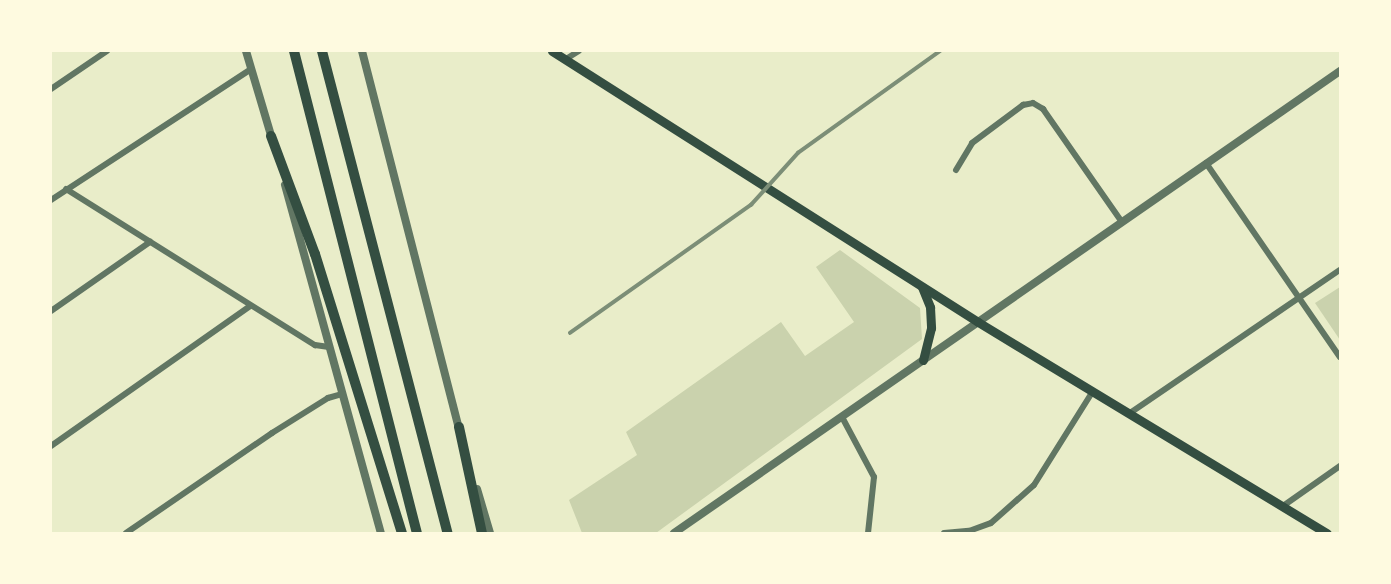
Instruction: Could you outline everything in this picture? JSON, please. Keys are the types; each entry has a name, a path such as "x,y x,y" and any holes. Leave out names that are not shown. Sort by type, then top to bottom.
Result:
{"highway":[{"path":"294,51 417,533"},
{"path":"322,51 448,533"},
{"path":"271,136 315,254 402,533"},
{"path":"458,427 482,533"}],"main road":[{"path":"552,51 978,322 1327,533"},
{"path":"921,286 930,307 931,328 923,360"}],"street":[{"path":"51,89 107,51"},
{"path":"247,51 381,533"},
{"path":"362,51 458,427 490,533"},
{"path":"566,60 579,51"},
{"path":"51,200 251,69"},
{"path":"680,532 1121,221 1340,71"},
{"path":"956,170 972,143 1023,105 1033,103 1043,109 1121,221"},
{"path":"1206,163 1340,357"},
{"path":"66,189 250,306 315,345 329,347"},
{"path":"51,311 150,242"},
{"path":"1130,413 1340,270"},
{"path":"51,446 250,306"},
{"path":"944,533 969,531 991,523 1034,485 1093,391"},
{"path":"126,533 272,433 328,398 342,394"},
{"path":"842,417 874,477 868,533"},
{"path":"1283,506 1340,466"}],"green space":[{"path":"840,250 920,308 922,339 656,533 582,533 569,500 637,455 626,432 781,322 805,356 854,322 816,267"},
{"path":"1340,287 1340,340 1315,303"}],"railway":[{"path":"570,333 751,205 798,153 940,51"}]}
